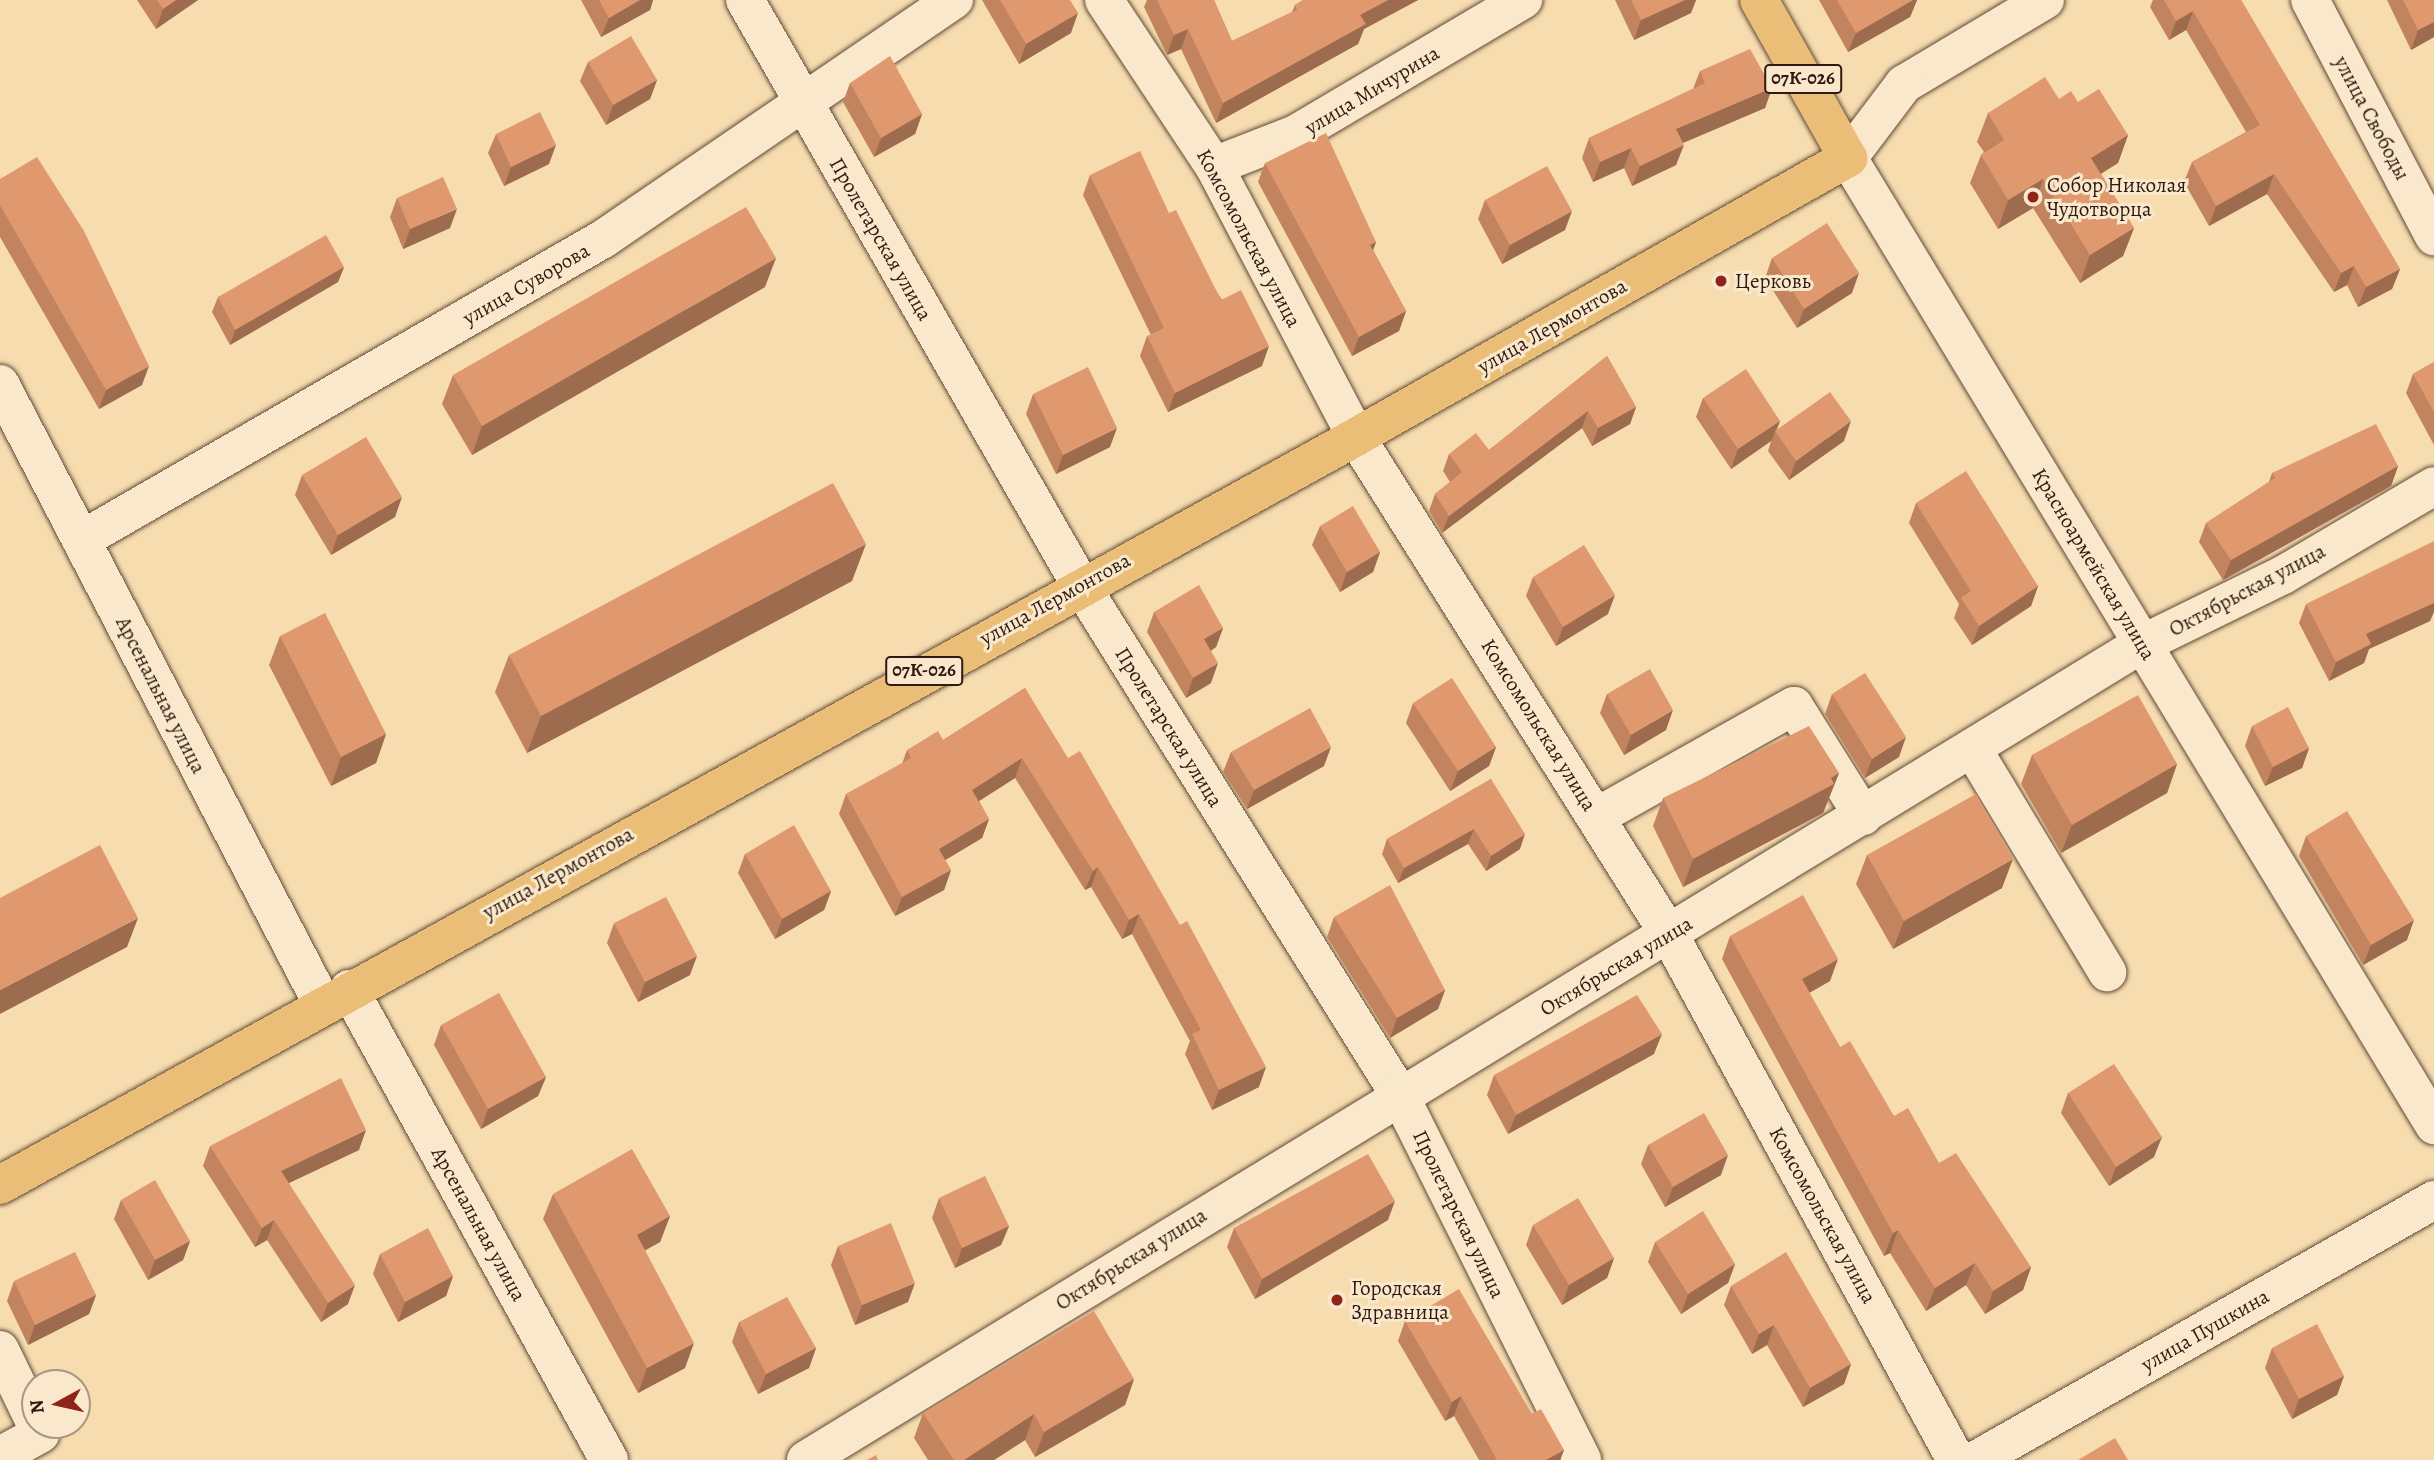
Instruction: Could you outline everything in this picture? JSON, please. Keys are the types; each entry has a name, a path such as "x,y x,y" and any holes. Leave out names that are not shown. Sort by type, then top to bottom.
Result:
{"main road":[{"name":"Красноармейская улица","path":"1759,0 1848,158"},
{"name":"улица Лермонтова","path":"0,1185 1080,584 1356,437 1848,158"}],"street":[{"name":"Пролетарская улица","path":"745,0 1080,584 1399,1094 1582,1460"},
{"name":"улица Суворова","path":"81,540 603,239 954,0"},
{"name":"Комсомольская улица","path":"1104,0 1214,166 1356,437 1670,936 1956,1460"},
{"name":"улица Мичурина","path":"1214,166 1296,134 1523,0"},
{"name":"улица Лермонтова","path":"1848,158 1904,84 2045,0"},
{"name":"улица Свободы","path":"2310,0 2434,236"},
{"name":"Красноармейская улица","path":"1848,158 2434,1125"},
{"name":"Арсенальная улица","path":"0,384 81,540 336,997 609,1460"},
{"name":"Октябрьская улица","path":"806,1460 1399,1094 1670,936 2142,643 2283,575 2434,486"},
{"path":"1596,817 1794,706 1863,816"},
{"path":"1972,748 2107,972"},
{"name":"улица Пушкина","path":"1976,1460 2434,1200"},
{"path":"0,1350 21,1398"},
{"path":"0,1456 30,1439"}],"building":[{"path":"157,0 176,0 163,9"},
{"path":"599,0 640,0 609,18"},
{"path":"1000,0 1070,0 1078,13 1026,44"},
{"path":"1157,0 1214,0 1232,41 1297,10 1295,5 1303,0 1388,0 1360,15 1366,24 1223,103 1188,29 1174,35"},
{"path":"1631,0 1685,0 1641,20"},
{"path":"1837,0 1913,0 1856,33"},
{"path":"2164,0 2241,0 2400,269 2366,287 2354,266 2341,273 2274,174 2216,206 2192,162 2260,125 2193,11 2176,21"},
{"path":"2403,0 2434,0 2434,22 2418,30"},
{"path":"631,36 657,80 613,105 588,62"},
{"path":"1750,49 1772,88 1676,129 1684,145 1640,166 1631,148 1600,162 1589,138 1705,83 1700,71"},
{"path":"890,56 922,114 881,138 850,83"},
{"name":"Собор Николая Чудотворца","path":"2045,77 2059,99 2071,91 2078,102 2099,89 2128,135 2091,158 2134,228 2090,255 2043,179 2008,200 1981,155 2004,140 1988,113"},
{"path":"540,112 556,145 511,167 496,134"},
{"path":"1326,133 1376,242 1370,245 1406,311 1359,337 1265,163"},
{"path":"1140,151 1169,213 1176,210 1221,300 1241,290 1269,346 1175,393 1147,336 1164,328 1090,175"},
{"path":"37,157 84,231 149,366 106,390 0,205 0,179"},
{"path":"1547,166 1572,211 1510,245 1485,200"},
{"path":"443,177 457,209 410,229 397,198"},
{"path":"746,207 776,258 482,426 453,375"},
{"path":"1827,223 1859,273 1804,309 1772,258"},
{"path":"326,235 344,267 235,330 218,297"},
{"path":"1607,356 1636,407 1598,428 1588,411 1449,516 1435,494 1462,472 1449,454 1476,433 1489,450"},
{"path":"2434,362 2434,412 2413,374"},
{"path":"1088,367 1117,428 1063,455 1033,394"},
{"path":"1746,369 1780,421 1738,449 1703,398"},
{"path":"1830,392 1851,421 1796,461 1775,431"},
{"path":"2376,424 2398,466 2231,560 2206,523 2275,478 2272,473"},
{"path":"366,437 402,497 338,535 302,475"},
{"path":"1966,471 2038,586 1979,626 1961,598 1971,591 1916,503"},
{"path":"833,483 866,544 541,716 509,655"},
{"path":"1353,506 1380,552 1347,572 1320,526"},
{"path":"2434,541 2434,603 2366,634 2371,644 2336,662 2306,604"},
{"path":"1584,545 1615,595 1563,627 1533,577"},
{"path":"1199,585 1223,628 1204,639 1218,663 1193,678 1154,612"},
{"path":"325,613 386,734 341,757 280,636"},
{"path":"1650,669 1673,710 1631,735 1607,694"},
{"path":"1865,673 1906,737 1872,759 1832,694"},
{"path":"1452,678 1496,747 1458,771 1413,703"},
{"path":"1025,688 1068,758 1080,751 1180,925 1187,921 1266,1067 1219,1090 1192,1034 1201,1030 1139,914 1129,920 1098,867 1093,871 1022,758 972,790 989,819 939,849 951,870 902,897 846,794 911,758 907,750 938,731 943,740"},
{"path":"2138,695 2177,764 2072,825 2032,755"},
{"path":"2288,707 2309,748 2273,767 2252,726"},
{"path":"1310,708 1331,747 1254,790 1231,752"},
{"path":"1809,726 1839,773 1831,778 1834,784 1693,859 1663,798"},
{"path":"1491,779 1525,834 1491,856 1474,829 1404,868 1387,839"},
{"path":"1976,794 2013,859 1904,921 1867,855"},
{"path":"2347,811 2414,920 2371,945 2306,836"},
{"path":"794,825 831,891 782,919 745,854"},
{"path":"100,845 138,918 0,990 0,898"},
{"path":"1390,885 1445,990 1397,1018 1334,917"},
{"path":"1803,895 1838,959 1802,979 1840,1047 1850,1041 1894,1116 1908,1108 1939,1163 1956,1153 2031,1267 1993,1291 1975,1263 1935,1288 1898,1230 1893,1233 1730,936"},
{"path":"666,897 697,956 645,982 614,923"},
{"path":"499,993 546,1077 488,1109 441,1025"},
{"path":"1637,995 1662,1034 1516,1115 1494,1075"},
{"path":"2114,1064 2162,1137 2116,1167 2068,1093"},
{"path":"341,1078 366,1130 281,1171 355,1285 328,1303 274,1220 262,1228 210,1146"},
{"path":"1704,1113 1728,1155 1673,1187 1648,1145"},
{"path":"632,1149 670,1216 637,1235 694,1343 647,1368 553,1194"},
{"path":"1368,1154 1395,1201 1262,1279 1234,1228"},
{"path":"985,1176 1009,1226 962,1248 939,1198"},
{"path":"155,1180 190,1241 155,1260 121,1200"},
{"path":"1578,1198 1614,1258 1569,1285 1533,1225"},
{"path":"1703,1211 1735,1264 1688,1294 1655,1242"},
{"path":"891,1223 915,1283 862,1305 838,1246"},
{"path":"428,1228 453,1276 405,1302 380,1254"},
{"path":"75,1252 96,1295 35,1325 14,1281"},
{"path":"1786,1252 1851,1364 1810,1388 1774,1325 1759,1334 1731,1286"},
{"path":"1459,1289 1532,1414 1541,1409 1564,1450 1546,1460 1497,1460 1461,1396 1452,1402 1405,1321"},
{"path":"787,1297 816,1348 766,1374 739,1322"},
{"path":"1094,1311 1134,1379 1044,1432 1034,1414 964,1460 954,1460 923,1413"},
{"path":"2317,1324 2344,1376 2299,1399 2272,1348"},
{"path":"2115,1438 2128,1460 2078,1460"}],"place":[{"name":"Собор Николая Чудотворца","path":"2033,197"},
{"name":"Церковь","path":"1721,281"},
{"name":"Городская Здравница","path":"1337,1300"}]}
